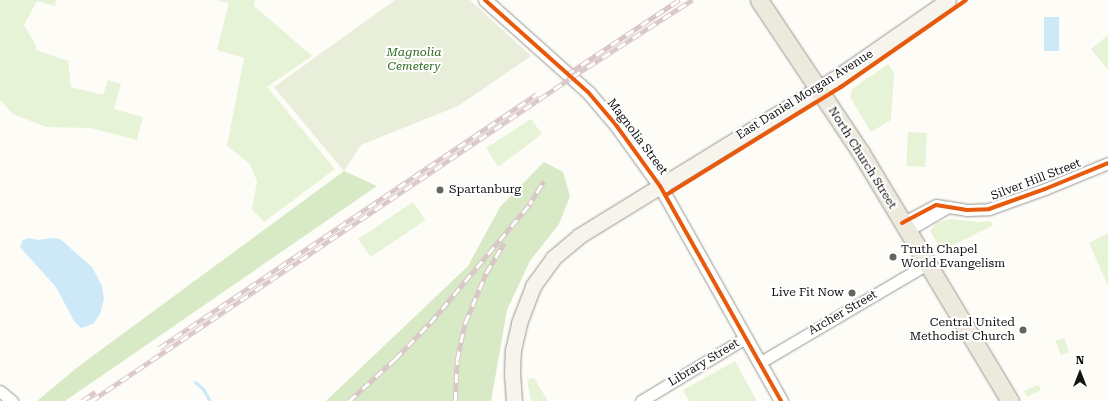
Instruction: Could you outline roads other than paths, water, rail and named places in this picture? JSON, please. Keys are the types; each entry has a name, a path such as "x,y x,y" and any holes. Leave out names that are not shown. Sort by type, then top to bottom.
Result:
{"main road":[{"name":"North Church Street","path":"759,0 819,88 1010,401"},
{"name":"East Daniel Morgan Avenue","path":"514,401 512,375 513,350 519,323 533,286 553,258 579,236 819,88 948,0"}],"street":[{"name":"Magnolia Street","path":"485,0 594,98 616,125 660,186 781,401"},
{"name":"Silver Hill Street","path":"905,227 936,205 966,210 989,209 1108,163"},
{"path":"905,227 948,207"},
{"name":"Archer Street","path":"759,363 927,264"},
{"name":"Library Street","path":"641,401 745,338"},
{"path":"0,391 12,401"}],"water":[{"path":"1044,17 1059,17 1059,51 1044,51"},
{"path":"29,238 38,240 52,238 60,239 92,267 102,286 104,299 100,314 93,324 81,328 74,321 56,287 20,247 23,240"}],"waterway":[{"path":"195,382 203,389 210,401"}],"railway":[{"path":"566,75 679,0"},
{"path":"91,401 572,77 692,0"},
{"path":"159,348 537,94"},
{"path":"527,208 544,181"},
{"path":"349,401 395,359 430,323 530,204"},
{"path":"455,401 457,360 465,323 486,273 504,243"},
{"path":"82,401 95,392"}],"place":[{"name":"Spartanburg","path":"440,190"},
{"name":"Truth Chapel World Evangelism","path":"893,257"},
{"name":"Live Fit Now","path":"852,293"},
{"name":"Central United Methodist Church","path":"1023,330"}],"park label":[{"name":"Magnolia Cemetery","path":"414,60"}]}
